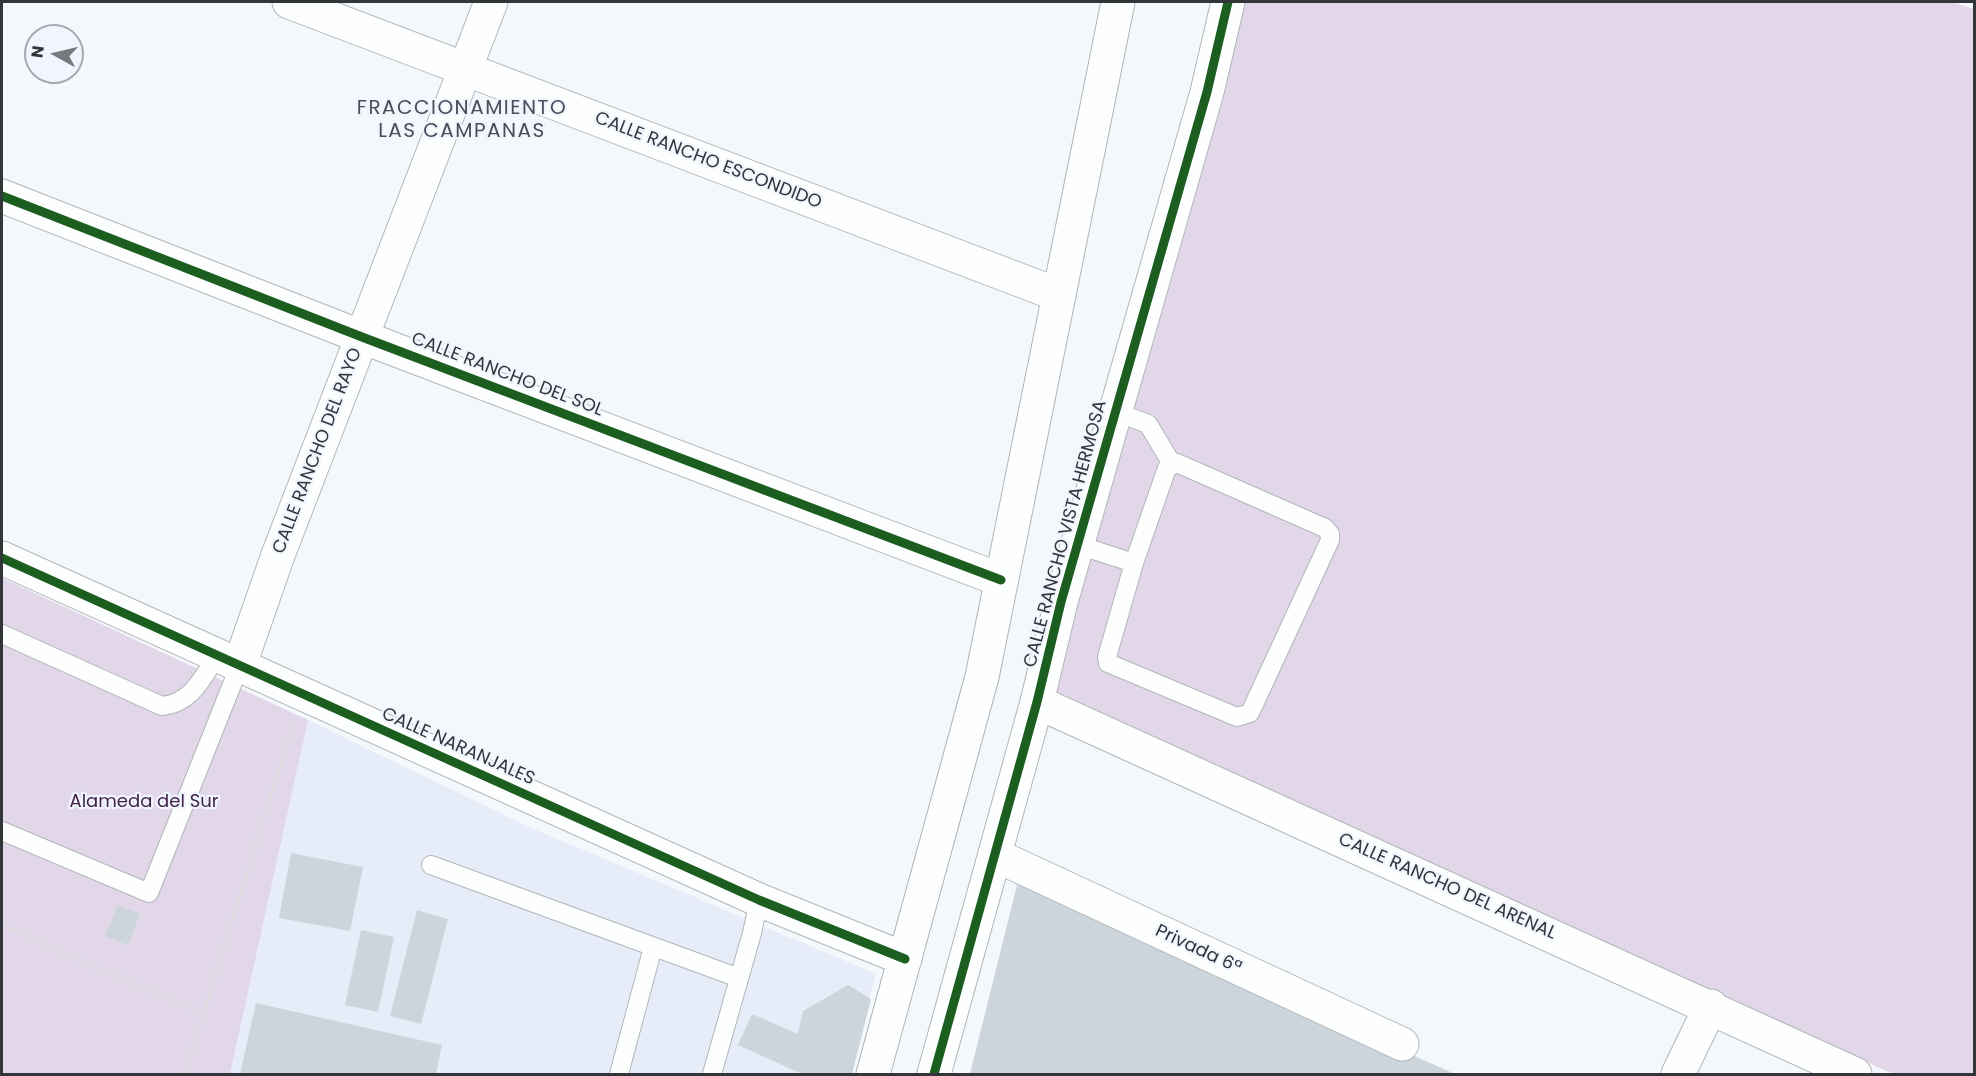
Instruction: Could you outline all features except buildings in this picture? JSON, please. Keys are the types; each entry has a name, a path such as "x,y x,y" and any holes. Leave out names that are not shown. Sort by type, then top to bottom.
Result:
{"street":[{"name":"CALLE RANCHO ESCONDIDO","path":"289,2 1059,295"},
{"name":"CALLE RANCHO DEL RAYO","path":"228,662 278,555 491,2"},
{"path":"873,1074 982,677 1118,2"},
{"name":"CALLE RANCHO VISTA HERMOSA","path":"934,1074 1078,545 1208,92 1228,2"},
{"name":"CALLE RANCHO DEL SOL","path":"2,196 362,337 1002,580"},
{"name":"CALLE NARANJALES","path":"2,558 302,696 759,900 905,959"},
{"name":"CALLE RANCHO DEL ARENAL","path":"1037,702 1711,1006 1855,1074"},
{"name":"Privada 6ª","path":"995,855 1402,1044"},
{"path":"1678,1074 1711,1006"}],"lane":[{"path":"1116,412 1148,424 1172,464"},
{"path":"1177,463 1314,523 1330,534 1330,540 1250,713 1237,717 1108,663 1107,657 1134,563 1167,468 1177,463"},
{"path":"1078,545 1134,563"},
{"path":"2,634 162,706 176,704 187,698 228,662"},
{"path":"2,831 149,893 181,816 228,662"},
{"path":"431,865 739,978"},
{"path":"712,1074 759,900"},
{"path":"619,1074 653,948"}],"path":[{"path":"185,1074 302,696"},
{"path":"2,925 203,1014"}],"shaded area":[{"path":"308,720 529,827 876,974 847,1074 230,1074"}],"green space":[{"path":"1239,2 1952,2 1974,9 1974,1074 1893,1074 1049,688"},
{"name":"Alameda del Sur","path":"2,578 308,720 230,1074 2,1074"}],"cycle path":[{"path":"934,1074 1037,702 1061,602 1207,92 1228,2"},
{"path":"2,196 362,337 1001,580"},
{"path":"2,558 759,900 905,959"}],"district":[{"name":"FRACCIONAMIENTO LAS CAMPANAS","path":"462,120"}]}
